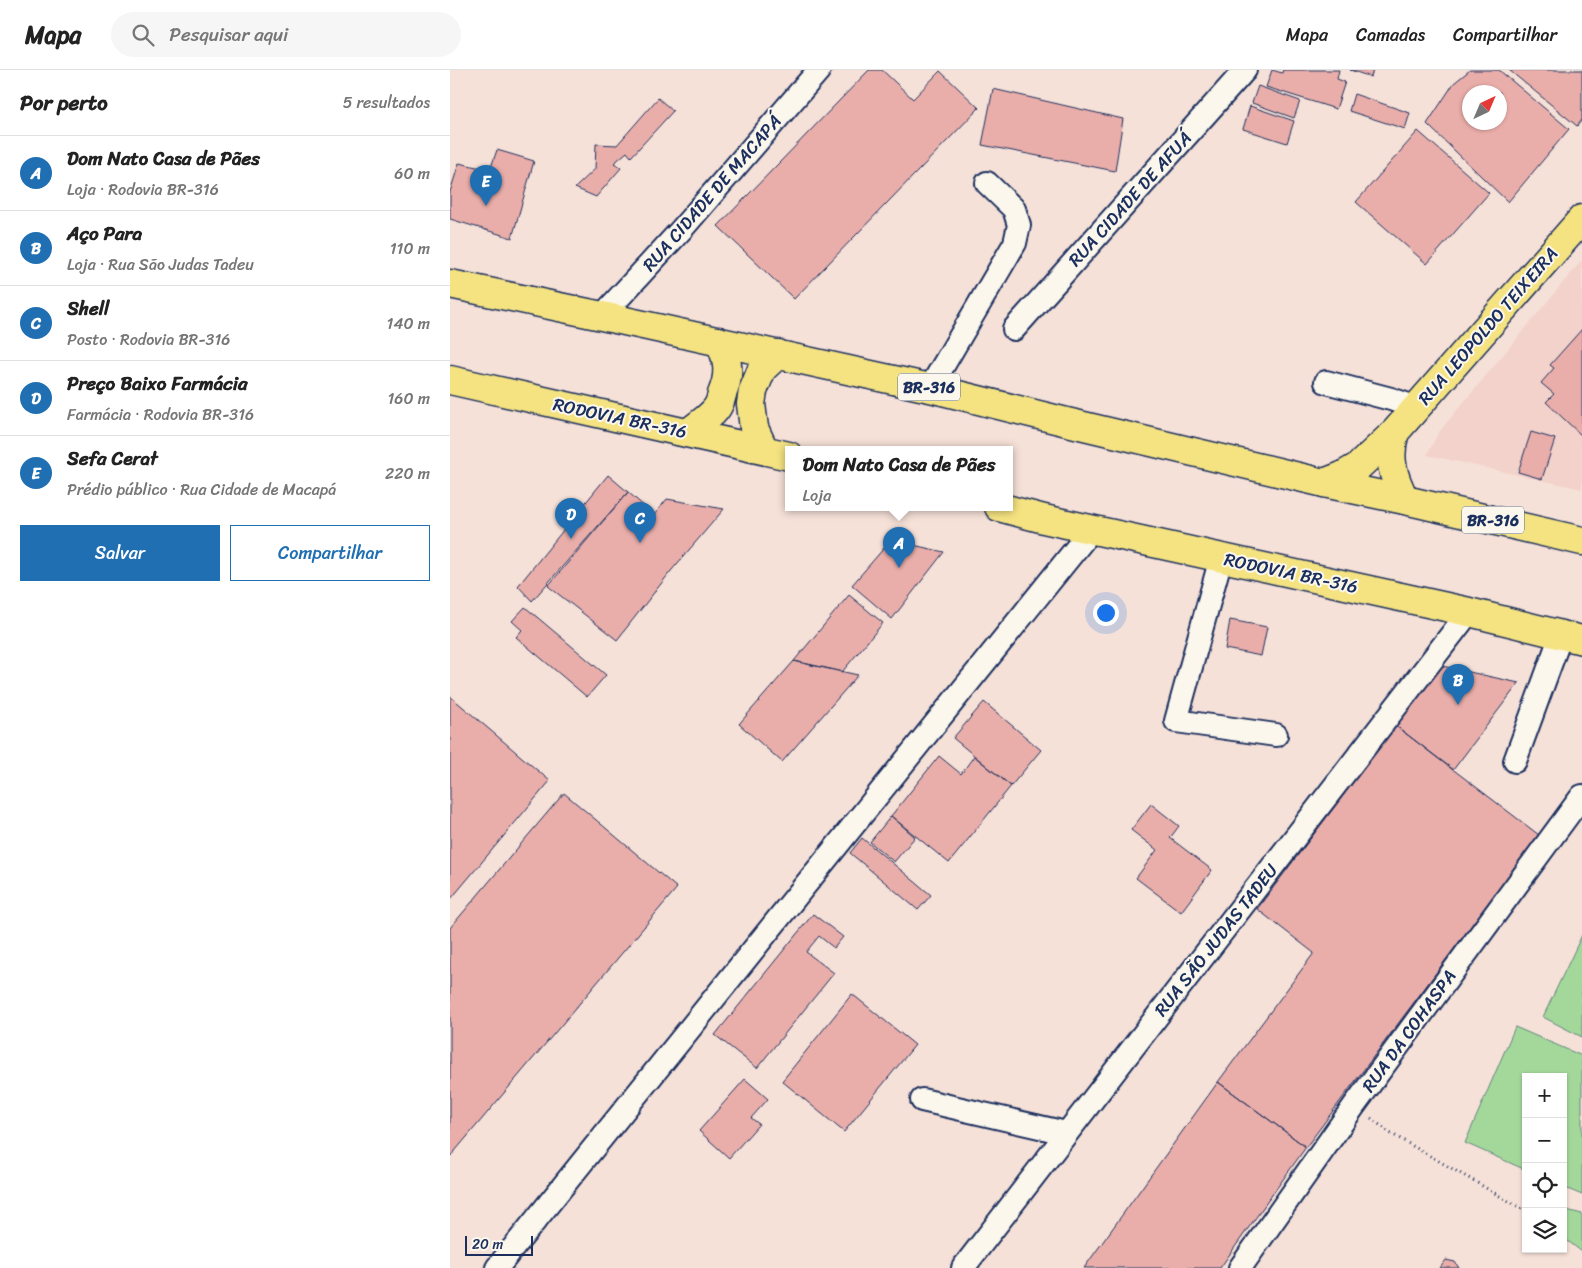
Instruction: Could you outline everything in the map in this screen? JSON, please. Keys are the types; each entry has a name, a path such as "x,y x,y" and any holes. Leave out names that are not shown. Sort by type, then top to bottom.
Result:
{"main road":[{"name":"RUA LEOPOLDO TEIXEIRA","path":"1324,483 1342,476 1358,466 1395,432 1582,219"},
{"name":"BR-316","path":"450,284 930,388 1324,483 1582,541"},
{"path":"689,432 717,408 725,386 728,375 728,363 719,341"},
{"path":"777,453 754,428 751,404 753,392 762,369 778,354"},
{"name":"RODOVIA BR-316","path":"450,380 777,453"},
{"path":"1395,432 1391,447 1391,463 1395,482 1405,500"},
{"name":"RODOVIA BR-316","path":"1013,510 1469,612 1577,639"}],"street":[{"name":"RUA CIDADE DE MACAPÁ","path":"602,316 681,230 820,70"},
{"name":"RUA CIDADE DE AFUÁ","path":"1014,329 1245,70"},
{"path":"930,388 1015,243 1019,225 1014,209 987,183"},
{"path":"1326,382 1391,399 1417,408"},
{"path":"497,1268 1092,529"},
{"path":"1221,558 1176,721 1276,735"},
{"name":"RUA SÃO JUDAS TADEU","path":"962,1268 1469,612"},
{"path":"1515,761 1577,639"},
{"name":"RUA DA COHASPA","path":"1240,1268 1354,1106 1582,796"},
{"path":"922,1100 1066,1134"}],"path":[{"path":"1354,1106 1390,1133 1522,1209"}],"shaded area":[{"path":"1582,260 1582,489 1427,455 1439,432"}],"green space":[{"path":"1582,935 1582,1037 1543,1017"},
{"path":"1515,1027 1582,1056 1582,1195 1567,1189 1567,1073 1522,1073 1522,1168 1465,1143"},
{"path":"1567,1210 1582,1214 1582,1252 1568,1241"}],"building":[{"path":"869,70 882,70 913,99 940,71 979,108 794,299 718,226"},
{"path":"1272,70 1282,73 1283,70 1339,70 1337,79 1345,82 1336,109 1266,87"},
{"path":"1350,70 1373,70 1371,77"},
{"path":"1470,70 1499,70 1569,129 1508,202 1427,124 1454,83"},
{"path":"1509,70 1582,70 1582,120 1577,126"},
{"path":"1258,86 1300,101 1294,118 1252,103"},
{"path":"993,89 1123,119 1115,171 982,145"},
{"path":"1354,94 1410,113 1405,129 1349,111"},
{"path":"658,98 673,111 631,157 627,152 614,163 621,168 596,197 575,188 595,169 596,144 617,145"},
{"path":"1250,106 1294,121 1287,143 1243,129"},
{"path":"1418,131 1489,193 1427,264 1356,202"},
{"path":"497,150 534,161 512,238 450,219 450,192 459,163 490,170"},
{"path":"1582,329 1582,436 1546,402 1554,394 1541,383 1554,368 1550,365"},
{"path":"1531,432 1555,439 1542,479 1518,472"},
{"path":"608,475 628,492 532,601 518,586"},
{"path":"628,492 654,515 667,499 724,509 671,571 617,640 548,586"},
{"path":"891,540 944,552 892,619 852,585"},
{"path":"849,595 883,623 842,672 794,661"},
{"path":"525,607 606,675 587,697 516,637 522,630 512,621"},
{"path":"1230,620 1267,627 1261,656 1225,649"},
{"path":"794,661 858,675 782,762 739,724"},
{"path":"1442,666 1519,683 1453,770 1396,726"},
{"path":"450,696 550,781 450,900"},
{"path":"984,702 1041,750 1011,786 953,738"},
{"path":"1396,726 1539,835 1306,1147 1218,1082 1314,953 1257,909"},
{"path":"939,756 961,774 974,756 1011,786 949,863 891,816"},
{"path":"564,793 677,888 450,1157 450,928"},
{"path":"1151,804 1179,826 1170,838 1212,870 1181,912 1136,878 1157,850 1131,830"},
{"path":"891,816 915,837 894,862 870,842"},
{"path":"862,838 931,895 918,910 850,853"},
{"path":"813,914 843,937 834,948 819,936 806,952 834,973 757,1068 715,1035"},
{"path":"852,994 915,1045 844,1132 782,1081"},
{"path":"745,1079 768,1099 751,1118 759,1124 729,1158 699,1131"},
{"path":"1218,1082 1306,1147 1220,1268 1084,1268"},
{"path":"1446,1260 1455,1262 1459,1268 1440,1268"}],"place":[{"name":"Sefa Cerat","path":"486,206"},
{"name":"Preço Baixo Farmácia","path":"571,539"},
{"name":"Shell","path":"640,543"},
{"name":"Dom Nato Casa de Pães","path":"899,568"},
{"name":"Aço Para","path":"1458,705"}]}
